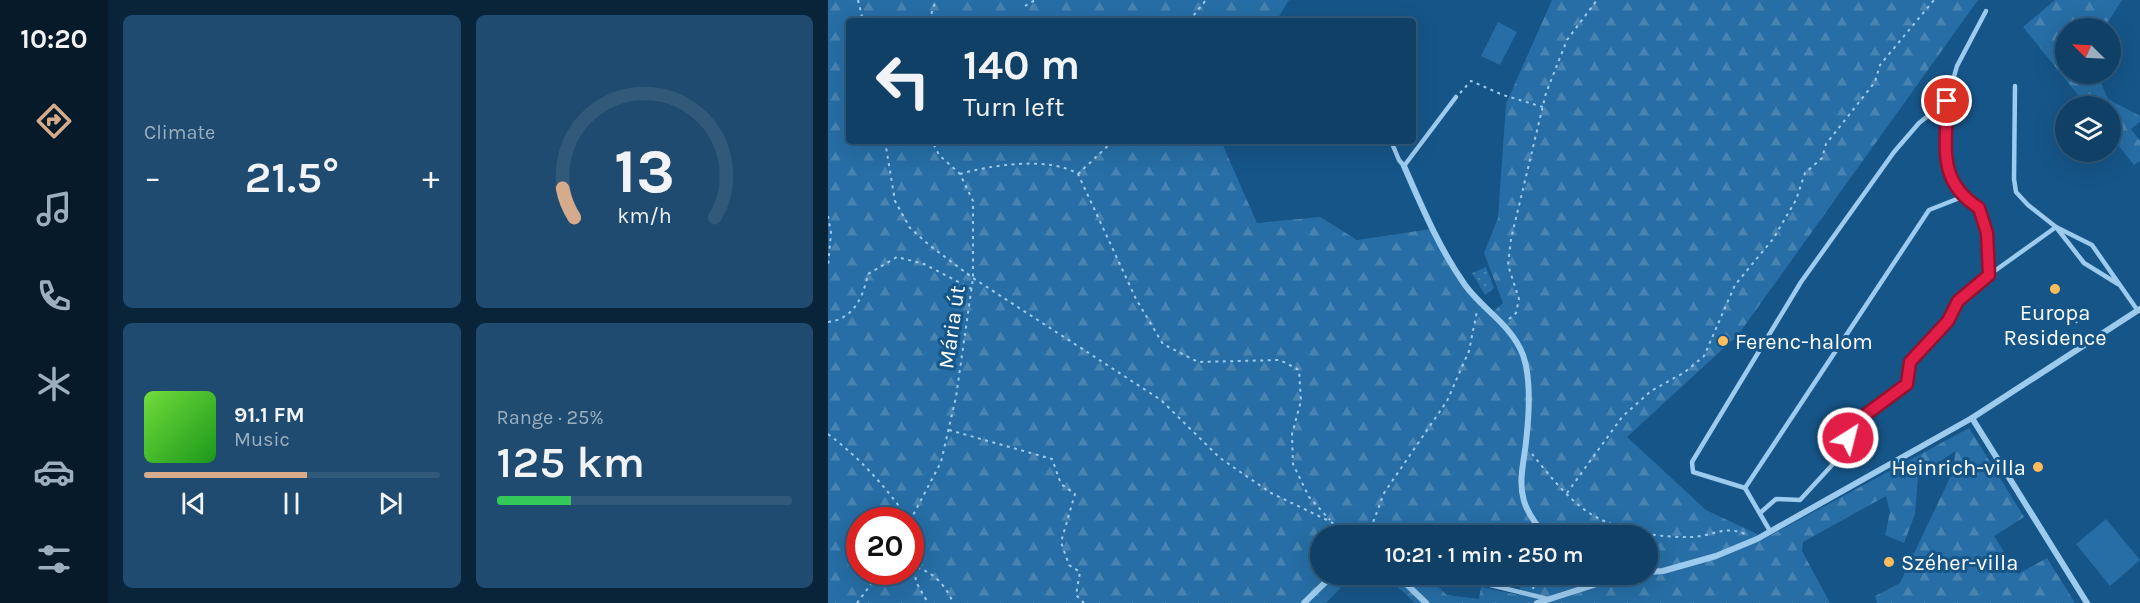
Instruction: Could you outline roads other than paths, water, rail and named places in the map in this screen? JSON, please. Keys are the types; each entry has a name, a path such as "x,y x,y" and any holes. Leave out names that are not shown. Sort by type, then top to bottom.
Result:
{"street":[{"path":"1404,166 1431,229 1465,286 1504,324 1523,355 1528,392 1527,441 1522,474 1523,499 1537,525"},
{"path":"1658,571 1716,556 1756,539 1972,418 2139,311"},
{"path":"1972,418 2086,603"},
{"path":"1304,603 1323,585"},
{"path":"1407,585 1426,603"},
{"path":"1537,603 1593,585"}],"lane":[{"path":"1986,11 1957,66 1947,101 1947,171 1962,196 1979,208 1987,233 1989,275"},
{"path":"2015,86 2014,178 2016,192 2028,205 2056,227 2092,245 2139,311"},
{"path":"1392,144 1404,166 1456,97"},
{"path":"1770,531 1745,488 1693,472 1692,462 1801,282 1894,152 1919,123 1947,101"},
{"path":"1745,488 1807,391 1929,210 1962,196"},
{"path":"1760,513 1776,499 1800,500 1844,452 1853,424 1907,384 1910,362 1948,321 1958,301 1989,275 2056,227"},
{"path":"2056,227 2084,263 2120,285"},
{"path":"1491,585 1548,599"}],"place":[{"name":"Europa Residence","path":"2055,289"},
{"name":"Ferenc-halom","path":"1723,341"},
{"name":"Heinrich-villa","path":"2038,467"},
{"name":"Széher-villa","path":"1889,562"}]}
